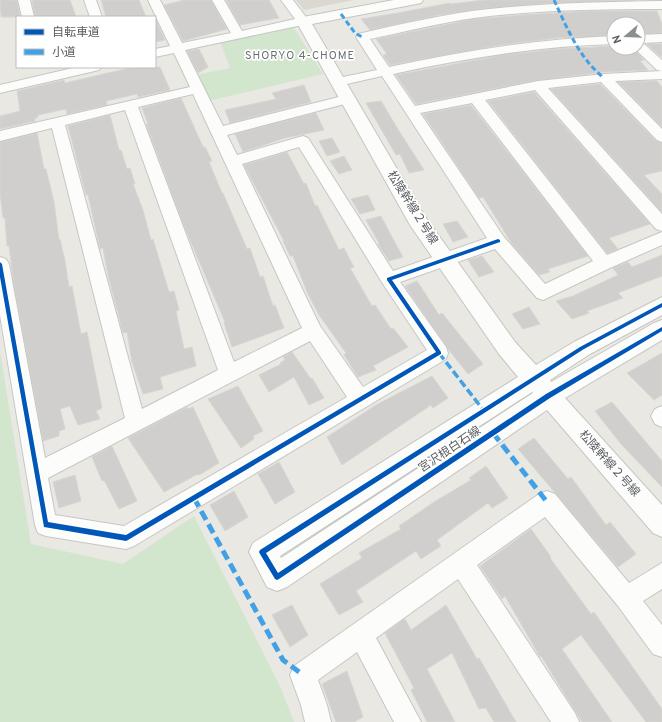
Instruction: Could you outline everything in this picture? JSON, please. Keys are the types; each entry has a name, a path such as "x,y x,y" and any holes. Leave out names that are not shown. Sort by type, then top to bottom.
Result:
{"street":[{"path":"24,0 28,16"},
{"path":"90,0 96,16"},
{"path":"154,0 233,161 313,331 361,400"},
{"path":"218,0 238,35"},
{"path":"287,0 303,21"},
{"path":"156,53 303,21 416,0"},
{"path":"662,5 578,6 488,13 436,21 362,37 498,241 543,294 604,263 662,238"},
{"name":"松陵幹線２号線","path":"303,21 417,220 507,348 662,524"},
{"path":"646,39 662,38"},
{"path":"338,82 521,46 574,41 606,40"},
{"path":"646,52 662,67"},
{"path":"0,89 42,73 85,68"},
{"path":"410,111 538,85 604,78 662,75"},
{"path":"604,78 662,137"},
{"path":"538,85 662,225"},
{"path":"0,136 197,89"},
{"path":"476,97 604,263"},
{"path":"218,132 347,99"},
{"path":"130,105 229,374"},
{"path":"56,122 136,422"},
{"path":"0,264 6,328 37,473 46,525 126,538 439,353 389,279 303,141 233,161"},
{"path":"389,279 498,241"},
{"path":"541,387 582,348 662,305"},
{"name":"宮沢根白石線","path":"262,552 277,577 541,387 662,329"},
{"path":"37,473 313,331"},
{"path":"318,722 314,705 303,675 547,502 626,598 662,645"},
{"path":"461,562 566,722"},
{"path":"626,598 662,575"},
{"path":"361,634 408,722"}],"shaded area":[{"path":"296,0 354,0 304,10"}],"green space":[{"path":"291,23 323,74 204,102 191,76 230,68 219,39"},
{"path":"0,351 31,544 123,564 194,516 280,686 294,722 0,722"}],"building":[{"path":"0,0 17,0 20,16 1,17"},
{"path":"32,0 70,0 76,16 35,16"},
{"path":"101,0 139,0 146,16 106,16"},
{"path":"184,0 211,0 227,29 183,41 164,5"},
{"path":"226,0 269,0 279,18 240,25"},
{"path":"484,0 635,0 553,3 489,8 439,15 370,30 361,19 450,3"},
{"path":"591,11 657,11 662,24 662,33 646,34 646,16 606,16 606,35 557,38 501,45 390,65 383,55 387,54 376,39 474,19"},
{"path":"156,20 165,40 156,42"},
{"path":"647,44 662,44 662,56 660,56"},
{"path":"606,46 606,56 640,56 644,60 640,61 648,70 604,72 538,80 416,104 396,75 503,55 558,49"},
{"path":"199,49 208,67 198,73 187,51"},
{"path":"160,67 170,90 138,97 137,94 106,101 107,105 67,114 66,109 38,115 38,117 35,118 35,121 0,129 0,116 20,111 17,91 64,80 65,83 130,68"},
{"path":"657,81 662,87 662,127 618,82"},
{"path":"600,84 656,141 662,143 662,171 644,175 662,194 662,212 551,89"},
{"path":"304,85 311,102 230,123 225,110 276,99 272,93"},
{"path":"534,92 650,224 609,238 618,249 607,253 488,101"},
{"path":"181,98 203,147 205,147 212,161 209,162 222,193 247,249 250,248 260,277 263,276 273,306 275,305 284,328 232,347 224,323 225,322 184,226 146,124 148,124 142,108"},
{"path":"381,101 424,170 409,173 400,154 396,155 366,103"},
{"path":"471,105 588,256 548,269 550,272 539,275 512,244 483,197 479,198 423,114"},
{"path":"316,113 324,130 285,138 243,152 235,134"},
{"path":"110,115 119,150 121,150 127,169 130,168 135,184 133,184 143,210 151,240 153,239 169,292 174,291 179,310 176,311 184,349 192,347 196,366 160,377 163,389 143,394 132,362 127,332 123,333 108,275 103,248 100,249 88,195 86,195 68,126"},
{"path":"37,133 44,169 46,169 54,202 59,240 60,239 65,261 69,287 72,286 81,334 87,332 102,408 96,411 100,419 78,425 70,406 60,409 65,429 59,431 59,436 43,441 14,285 9,246 7,246 5,218 3,218 0,194 0,142"},
{"path":"332,138 340,152 327,156 319,141"},
{"path":"287,152 304,184 306,183 315,206 317,205 339,250 344,248 354,267 350,268 372,306 375,305 391,329 393,328 408,347 373,366 376,370 358,377 344,355 346,353 319,315 307,292 293,256 290,256 284,241 244,165"},
{"path":"344,156 352,170 339,174 330,161"},
{"path":"368,195 375,210 360,214 351,199"},
{"path":"381,216 403,257 389,261 378,244 379,243 366,220"},
{"path":"457,221 468,237 453,242 443,224"},
{"path":"662,255 662,276 618,293 623,298 587,311 589,313 572,319 556,301 573,296 618,275 613,268 628,262 632,267"},
{"path":"482,256 494,272 479,277 468,260"},
{"path":"417,281 439,315 442,313 483,364 468,374 448,349 405,286"},
{"path":"529,307 540,324 523,329 512,314"},
{"path":"292,352 311,379 312,378 324,398 309,405 294,377 269,392 259,375 281,364 280,363 285,360 283,357"},
{"path":"662,353 662,395 654,400 627,373"},
{"path":"432,376 448,398 433,408 431,405 342,465 327,437 376,405"},
{"path":"238,386 263,431 253,436 254,439 241,448 208,399"},
{"path":"612,402 662,461 662,487 621,444 595,411"},
{"path":"187,407 188,409 193,407 219,463 199,475 198,474 164,492 128,438"},
{"path":"534,438 568,479 571,477 606,525 610,522 636,554 618,567 518,449"},
{"path":"112,446 137,501 119,509 104,480 102,481 92,457"},
{"path":"279,462 295,492 275,504 258,474"},
{"path":"486,466 508,498 492,508 488,503 437,540 441,546 421,559 416,551 356,591 363,602 339,615 320,584 362,558 359,553 401,529 399,526 434,502 471,480 469,478"},
{"path":"75,475 81,501 59,508 53,482"},
{"path":"234,491 248,517 225,531 210,505"},
{"path":"531,529 551,557 550,558 591,614 594,612 662,709 662,722 646,722 581,635 562,649 612,722 582,722 541,656 540,657 505,596 502,599 480,566"},
{"path":"292,605 308,635 290,647 272,615"},
{"path":"446,605 516,722 494,722 486,708 479,709 452,653 427,669 455,722 427,722 411,690 414,688 385,633 405,619 411,630"},
{"path":"347,671 363,717 354,722 336,722 322,684"}],"marked path":[{"path":"554,0 574,43 588,63 604,78"},
{"path":"341,14 355,33 362,37"},
{"path":"439,353 484,411"},
{"path":"493,433 547,502"},
{"path":"194,498 283,660 303,675"}],"cycle path":[{"path":"0,264 46,525 126,538 439,353 389,279 498,241"},
{"path":"662,305 582,348 262,552 277,577 548,396 662,329"}],"district":[{"name":"SHORYO 4-CHOME","path":"300,56"}]}
